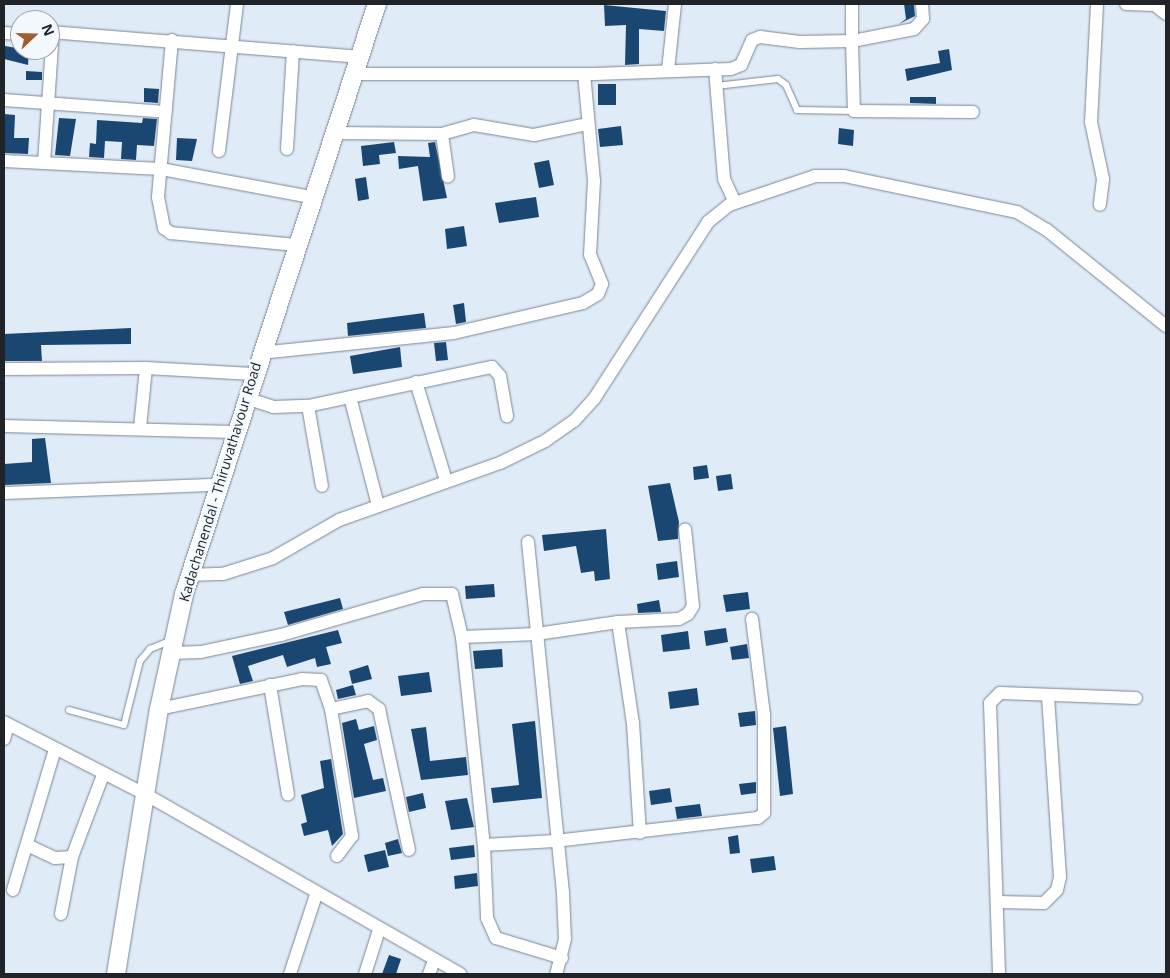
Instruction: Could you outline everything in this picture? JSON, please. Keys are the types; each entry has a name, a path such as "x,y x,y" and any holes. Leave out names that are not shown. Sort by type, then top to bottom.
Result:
{"main road":[{"name":"Kadachanendal - Thiruvathavour Road","path":"116,974 159,709 189,575 295,244 377,4"}],"street":[{"path":"219,151 238,4"},
{"path":"668,70 675,4"},
{"path":"852,4 854,111 973,112"},
{"path":"60,33 293,51 355,66 584,74 715,69 741,65 752,40 760,37 800,42 852,41 914,29 923,19 922,4"},
{"path":"1097,4 1091,122 1103,179 1100,205"},
{"path":"1126,4 1155,5 1166,14"},
{"path":"172,40 160,168 160,220 172,233 295,244"},
{"path":"287,149 293,51"},
{"path":"44,163 50,60"},
{"path":"715,69 724,179 735,203"},
{"path":"260,353 454,333 592,299 602,284 590,255 594,181 586,124 584,74"},
{"path":"4,100 166,112"},
{"path":"333,132 442,134 474,125 534,134 586,124"},
{"path":"442,134 448,177"},
{"path":"4,161 160,168 311,197"},
{"path":"189,575 223,574 273,558 378,504 500,463 574,421 594,399 702,230 720,211 735,203 815,176 844,176 1017,212 1047,230 1166,326"},
{"path":"246,398 274,407 308,406 492,367 500,376 507,416"},
{"path":"4,369 146,368 253,374"},
{"path":"140,428 146,368"},
{"path":"416,382 446,481"},
{"path":"350,397 378,504"},
{"path":"308,406 322,486"},
{"path":"4,426 140,428 234,432"},
{"path":"4,492 217,485"},
{"path":"462,637 537,634 618,622 678,619 688,614 693,606 685,529"},
{"path":"528,542 555,841 563,894 562,958 556,974"},
{"path":"173,646 201,652 281,635 442,592 456,601 462,637 484,845 487,918 496,938 562,958"},
{"path":"484,845 640,833 758,818 764,813 764,715 752,619"},
{"path":"618,622 633,723 640,833"},
{"path":"159,709 270,685 321,680 331,709 352,836 336,856"},
{"path":"270,685 288,795"},
{"path":"999,974 990,703 1000,693 1136,698"},
{"path":"998,902 1044,903 1057,890 1060,877 1048,695"},
{"path":"331,709 368,701 379,709 409,850"},
{"path":"4,739 6,723 103,775 145,794 316,895 460,974"},
{"path":"13,890 55,750"},
{"path":"61,914 72,857 103,775"},
{"path":"27,845 55,858 72,857"},
{"path":"290,974 316,895"},
{"path":"365,974 378,930"},
{"path":"429,974 434,961"}],"lane":[{"path":"716,86 778,79 786,85 797,110 854,111"},
{"path":"69,710 124,725 140,661 150,649 173,646"}],"building":[{"path":"904,4 914,4 915,16 899,24 906,19"},
{"path":"604,5 666,11 664,31 639,29 639,64 625,65 626,25 605,26"},
{"path":"5,46 10,47 10,60 28,60 28,65 4,59"},
{"path":"949,49 952,70 907,81 905,69 940,63 938,51"},
{"path":"26,71 42,72 42,80 26,80"},
{"path":"598,84 616,84 616,105 598,105"},
{"path":"144,88 159,89 158,103 144,102"},
{"path":"910,97 936,97 936,104 910,103"},
{"path":"4,114 15,115 14,138 29,138 28,154 4,153"},
{"path":"59,118 76,119 70,156 55,155"},
{"path":"143,118 157,119 154,146 137,145 136,160 121,159 122,142 105,141 104,158 89,157 90,143 96,144 97,120 142,123"},
{"path":"621,126 623,145 600,147 598,129"},
{"path":"839,128 854,130 853,146 838,144"},
{"path":"177,138 197,139 192,161 176,160"},
{"path":"394,142 396,153 379,155 380,164 363,166 361,146"},
{"path":"435,142 447,198 423,201 418,166 399,169 398,156 430,157 428,143"},
{"path":"549,160 554,185 539,188 534,163"},
{"path":"366,177 369,199 358,201 355,179"},
{"path":"536,197 539,217 499,223 495,203"},
{"path":"464,226 467,246 447,249 445,229"},
{"path":"464,303 466,322 456,324 453,305"},
{"path":"424,313 426,328 348,336 347,323"},
{"path":"131,328 131,344 41,345 42,361 4,361 4,334"},
{"path":"446,342 448,360 436,361 434,343"},
{"path":"400,347 402,367 353,374 350,356"},
{"path":"45,438 51,483 5,485 4,464 32,462 32,439"},
{"path":"707,465 709,478 694,480 693,467"},
{"path":"731,474 733,489 718,491 716,476"},
{"path":"670,483 679,522 678,539 658,541 648,486"},
{"path":"606,529 610,579 595,581 594,571 581,573 576,546 544,551 542,535"},
{"path":"677,561 679,577 658,580 656,564"},
{"path":"494,584 495,597 466,599 465,586"},
{"path":"748,592 750,609 726,612 723,595"},
{"path":"340,598 343,609 288,625 284,612"},
{"path":"659,600 661,612 638,613 637,604"},
{"path":"726,628 728,642 706,646 704,631"},
{"path":"338,630 342,643 326,647 331,664 317,667 315,658 287,667 283,655 248,666 253,681 240,684 232,656"},
{"path":"688,631 690,649 663,652 661,635"},
{"path":"747,644 749,658 732,660 730,647"},
{"path":"502,649 503,667 475,669 473,651"},
{"path":"368,665 372,679 352,684 349,671"},
{"path":"429,672 432,692 401,696 398,676"},
{"path":"353,685 356,695 338,699 336,690"},
{"path":"697,688 699,705 670,709 668,692"},
{"path":"755,711 756,725 740,727 738,713"},
{"path":"356,719 359,730 374,726 377,740 364,744 373,780 383,778 386,791 354,798 342,723"},
{"path":"535,721 542,798 493,803 491,788 519,785 512,724"},
{"path":"786,726 793,794 780,796 773,728"},
{"path":"426,727 430,761 466,757 468,775 421,780 411,729"},
{"path":"331,759 343,834 332,846 328,830 304,836 301,824 307,822 301,795 324,788 320,761"},
{"path":"756,782 756,793 741,795 739,784"},
{"path":"670,788 672,802 651,805 649,791"},
{"path":"423,793 426,808 409,812 406,797"},
{"path":"467,798 474,827 451,830 445,801"},
{"path":"700,804 702,816 677,819 675,807"},
{"path":"738,835 740,853 730,854 728,837"},
{"path":"398,839 402,853 388,856 385,843"},
{"path":"474,845 475,857 451,860 449,848"},
{"path":"385,850 389,867 368,872 364,855"},
{"path":"774,856 776,870 752,873 750,859"},
{"path":"477,873 478,886 455,889 454,876"},
{"path":"389,955 401,959 396,974 382,974"}]}
